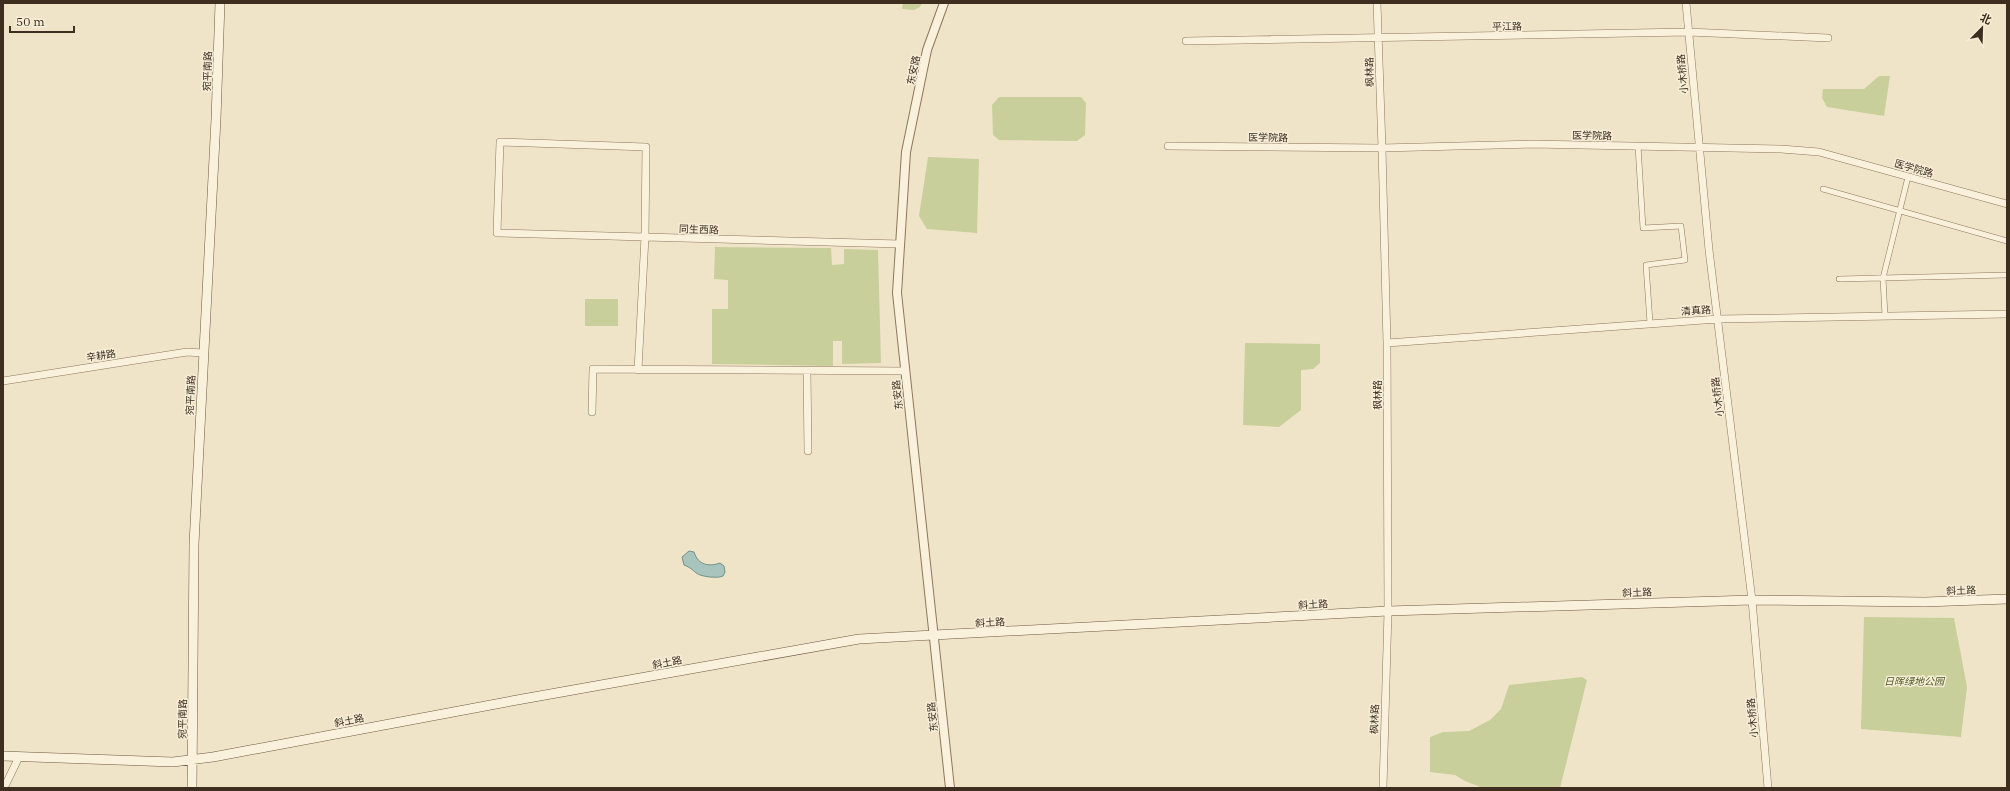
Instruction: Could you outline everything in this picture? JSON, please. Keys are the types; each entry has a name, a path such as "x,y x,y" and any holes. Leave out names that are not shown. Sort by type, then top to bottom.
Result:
{"main road":[{"name":"宛平南路","path":"192,788 194,544 216,126 220,3"},
{"name":"斜土路","path":"3,756 173,762 192,760 517,700 587,689 700,666 859,639 1388,611 1752,600 1932,602 2007,599"}],"street":[{"name":"东安路","path":"944,3 927,50 906,152 897,293 950,788"},
{"name":"枫林路","path":"1377,3 1386,343 1388,611 1383,788"},
{"name":"小木桥路","path":"1686,3 1709,250 1752,600 1768,788"},
{"name":"平江路","path":"1186,41 1688,32 1828,38"},
{"name":"同生西路","path":"645,237 646,147 500,142 497,233 900,244"},
{"name":"医学院路","path":"1168,146 1382,148 1532,144 1781,149 1819,152 2007,204"},
{"path":"1638,146 1643,228 1681,226 1685,260 1646,265 1650,323"},
{"path":"1885,316 1883,278 1908,176"},
{"path":"1823,190 1900,210 2007,241"},
{"path":"638,370 645,237"},
{"path":"1839,279 2007,276"},
{"name":"清真路","path":"1386,343 1718,319 2007,314"},
{"name":"辛耕路","path":"3,381 187,352 203,353"},
{"path":"592,412 593,369 808,372 905,371"},
{"path":"808,372 808,451"},
{"path":"4,788 19,757"}],"green space":[{"path":"903,3 922,3 920,7 914,10 902,9"},
{"path":"1879,76 1890,76 1884,116 1827,107 1822,98 1823,89 1864,89"},
{"path":"999,97 1081,97 1086,103 1085,135 1077,141 999,140 993,135 992,105"},
{"path":"928,157 979,159 977,233 927,229 919,216"},
{"path":"715,247 831,248 832,265 844,264 844,249 878,250 881,363 842,364 842,341 833,341 833,366 712,364 712,309 728,309 728,280 714,279"},
{"path":"585,299 618,299 618,326 585,326"},
{"path":"1245,343 1320,344 1320,363 1313,369 1301,370 1301,410 1279,427 1243,425"},
{"name":"日晖绿地公园","path":"1864,617 1954,618 1967,687 1961,737 1861,729"},
{"path":"1582,677 1587,680 1560,788 1483,788 1465,781 1455,775 1430,772 1430,737 1443,732 1469,731 1490,720 1501,709 1509,685"}],"water":[{"path":"689,551 694,552 698,560 704,564 712,565 720,563 724,566 725,572 723,576 710,577 700,575 684,565 682,557"}]}
